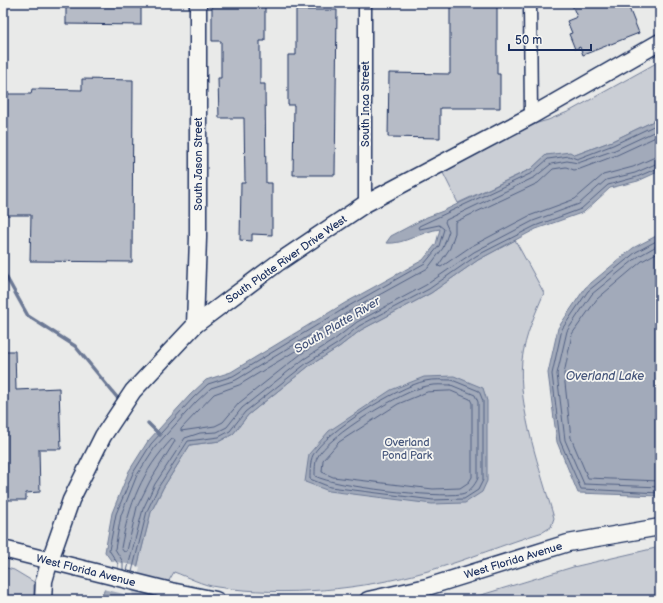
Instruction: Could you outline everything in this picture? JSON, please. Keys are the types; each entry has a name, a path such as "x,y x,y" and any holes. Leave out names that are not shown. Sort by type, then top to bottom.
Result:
{"street":[{"name":"South Jason Street","path":"195,325 198,238 198,3"},
{"name":"South Inca Street","path":"365,3 365,204"},
{"path":"530,3 531,116"},
{"name":"South Platte River Drive West","path":"42,600 44,581 50,560 71,500 103,436 133,391 195,325 273,267 365,204 531,116 660,42"},
{"name":"West Florida Avenue","path":"368,600 427,587 568,543 660,527"},
{"name":"West Florida Avenue","path":"3,549 164,589 216,600"}],"green space":[{"path":"660,61 660,118 612,141 575,155 546,155 531,169 458,203 441,169 520,128 548,120 570,111"},
{"name":"Overland Pond Park","path":"515,240 544,293 525,342 521,378 526,419 554,518 551,527 543,532 443,567 403,578 376,583 323,590 243,590 211,586 174,572 167,584 166,600 129,600 151,512 163,488 190,445 220,441 233,434 248,415 309,366 339,347 361,330 431,293 478,260"},
{"path":"660,547 660,600 465,600 573,567"},
{"path":"3,567 14,570 34,582 34,600 3,600"}],"water":[{"name":"South Platte River","path":"660,118 660,171 638,181 610,188 584,212 536,229 478,260 431,293 361,330 339,347 309,366 248,415 233,434 220,441 190,445 163,488 151,512 129,600 100,600 115,566 105,552 112,513 129,471 148,441 190,395 206,380 231,372 345,303 423,260 436,244 440,229 426,232 400,242 386,243 391,236 427,217 443,211 531,169 546,155 570,152 575,155 612,141"},
{"name":"Overland Lake","path":"660,234 660,496 578,493 557,442 548,373 558,328 585,288 633,248"},
{"path":"454,376 483,388 487,401 487,481 482,492 465,503 432,504 329,491 305,482 309,454 329,431 391,390 424,377"}],"pier":[{"path":"108,560 140,567 132,596 103,589 112,566"}],"building":[{"path":"66,3 141,3 141,25 66,24"},
{"path":"212,3 265,3 265,41 260,41 260,84 265,84 266,183 272,183 272,235 252,234 252,241 240,240 241,183 245,183 244,118 219,118 218,78 221,78 221,41 212,41"},
{"path":"450,3 497,3 497,74 500,74 500,108 440,108 440,138 388,137 389,73 450,74"},
{"path":"578,3 627,3 639,33 583,55 580,47 575,49 569,34 572,33 567,21 577,17 572,5"},
{"path":"296,10 337,10 335,175 293,175 294,105 288,105 288,55 296,55"},
{"path":"82,79 133,80 132,262 30,261 31,215 3,215 3,94 31,94 32,89 82,90"},
{"path":"3,351 15,351 16,390 59,388 61,449 39,449 40,492 26,493 26,500 3,500"}],"waterway":[{"path":"3,271 28,316 75,346 120,401"},
{"path":"148,423 160,435"}]}
